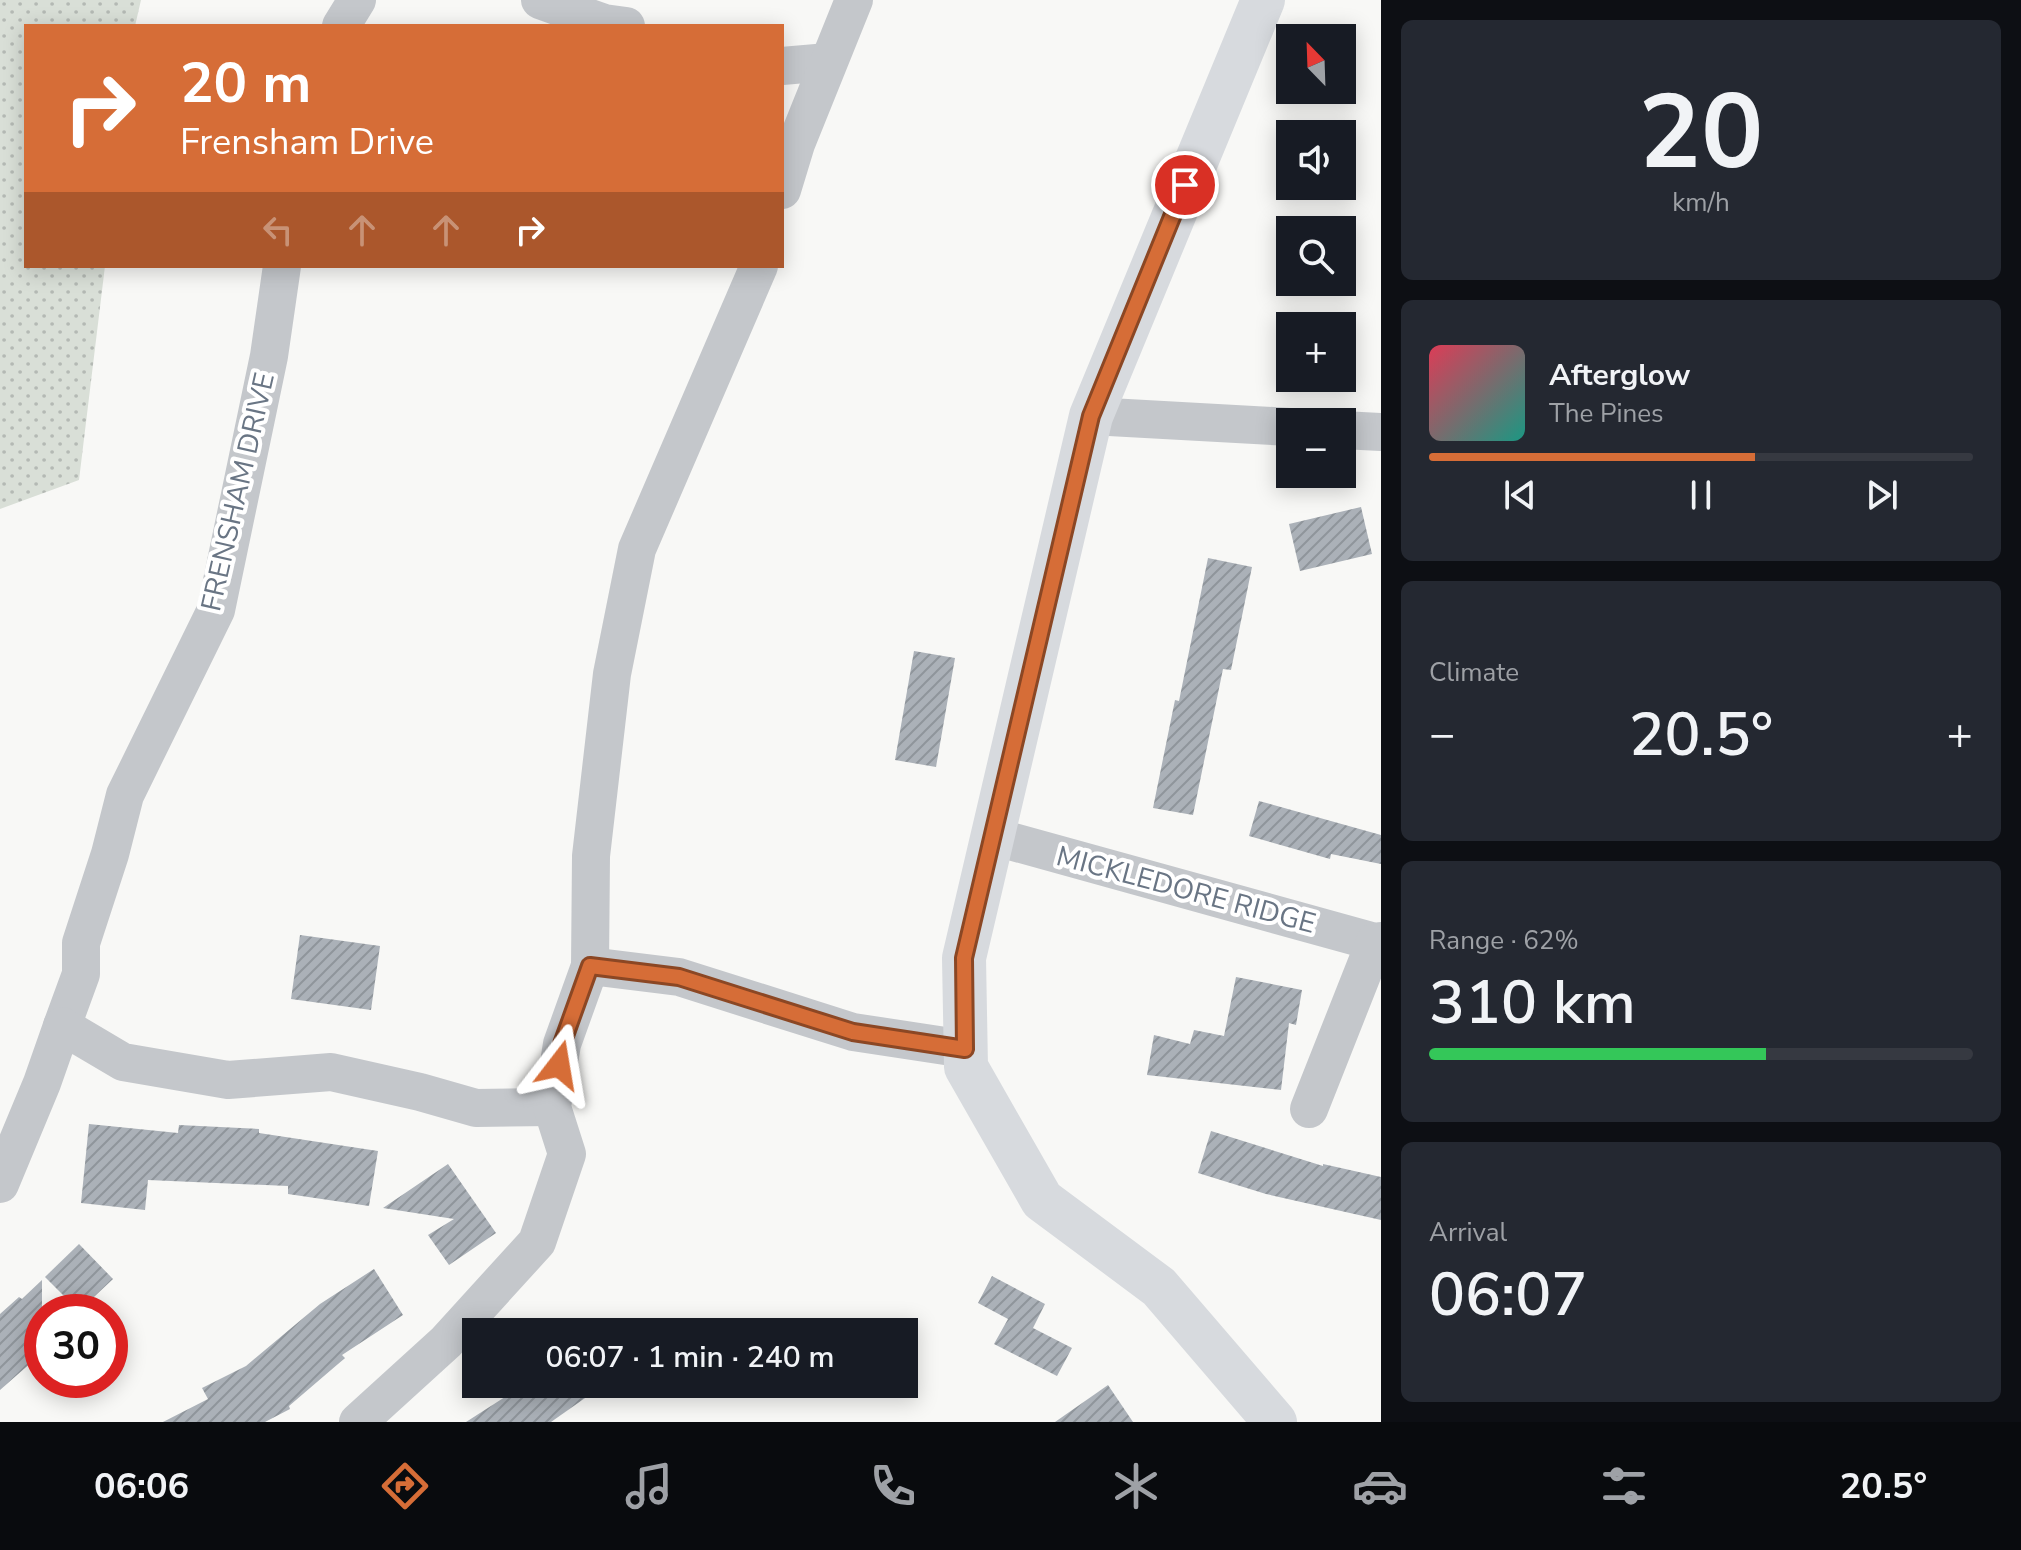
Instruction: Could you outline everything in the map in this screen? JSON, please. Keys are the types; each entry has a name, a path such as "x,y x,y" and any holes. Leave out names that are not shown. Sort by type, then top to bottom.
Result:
{"street":[{"path":"342,24 357,0"},
{"path":"540,0 611,24"},
{"path":"784,183 796,144 854,0"},
{"path":"1263,0 1091,416 964,958 966,1067 1042,1200 1159,1287 1275,1422"},
{"path":"784,66 828,62"},
{"name":"FRENSHAM DRIVE","path":"0,1184 42,1083 81,974 81,943 110,854 125,795 216,610 269,356 282,268"},
{"path":"358,1422 446,1342 537,1242 567,1154 552,1107 562,1044 590,966 591,856 612,674 637,549 758,268"},
{"path":"1091,416 1276,426"},
{"path":"1356,431 1381,432"},
{"name":"MICKLEDORE RIDGE","path":"992,836 1378,942"},
{"path":"1309,1109 1378,942"},
{"path":"590,966 679,977 853,1032 965,1049"},
{"path":"62,1026 123,1062 228,1080 331,1072 476,1108 552,1107"}],"shaded area":[{"path":"0,0 141,0 135,24 24,24 24,268 105,268 79,480 0,509"}],"building":[{"path":"1361,507 1372,554 1300,571 1289,524"},
{"path":"1208,558 1252,567 1231,670 1223,669 1193,815 1153,808 1175,700 1179,701"},
{"path":"914,651 955,658 936,767 895,760"},
{"path":"1259,801 1381,835 1381,864 1331,854 1330,859 1249,836"},
{"path":"300,935 380,946 371,1010 291,999"},
{"path":"1236,977 1302,990 1296,1025 1289,1023 1281,1090 1147,1075 1154,1035 1190,1044 1194,1030 1224,1036"},
{"path":"89,1124 178,1133 179,1125 259,1129 259,1133 378,1151 369,1206 288,1194 288,1186 148,1180 145,1210 81,1203"},
{"path":"1211,1131 1323,1166 1381,1177 1381,1220 1266,1194 1198,1173"},
{"path":"448,1164 496,1233 449,1265 428,1235 454,1219 383,1208"},
{"path":"79,1244 113,1279 97,1294 62,1294 45,1277"},
{"path":"374,1269 403,1315 342,1355 345,1358 289,1406 290,1409 265,1422 163,1422 208,1399 202,1388 246,1366 320,1304"},
{"path":"992,1276 1045,1304 1033,1328 1072,1348 1057,1376 994,1344 1008,1319 978,1303"},
{"path":"42,1280 42,1294 27,1294"},
{"path":"19,1297 24,1297 24,1369 0,1390 0,1314"},
{"path":"1108,1385 1133,1422 1055,1422"},
{"path":"503,1398 585,1398 551,1422 466,1422"}],"route":[{"path":"559,1065 562,1044 590,966 679,977 853,1032 965,1049 964,958 1091,416 1185,185"}]}
